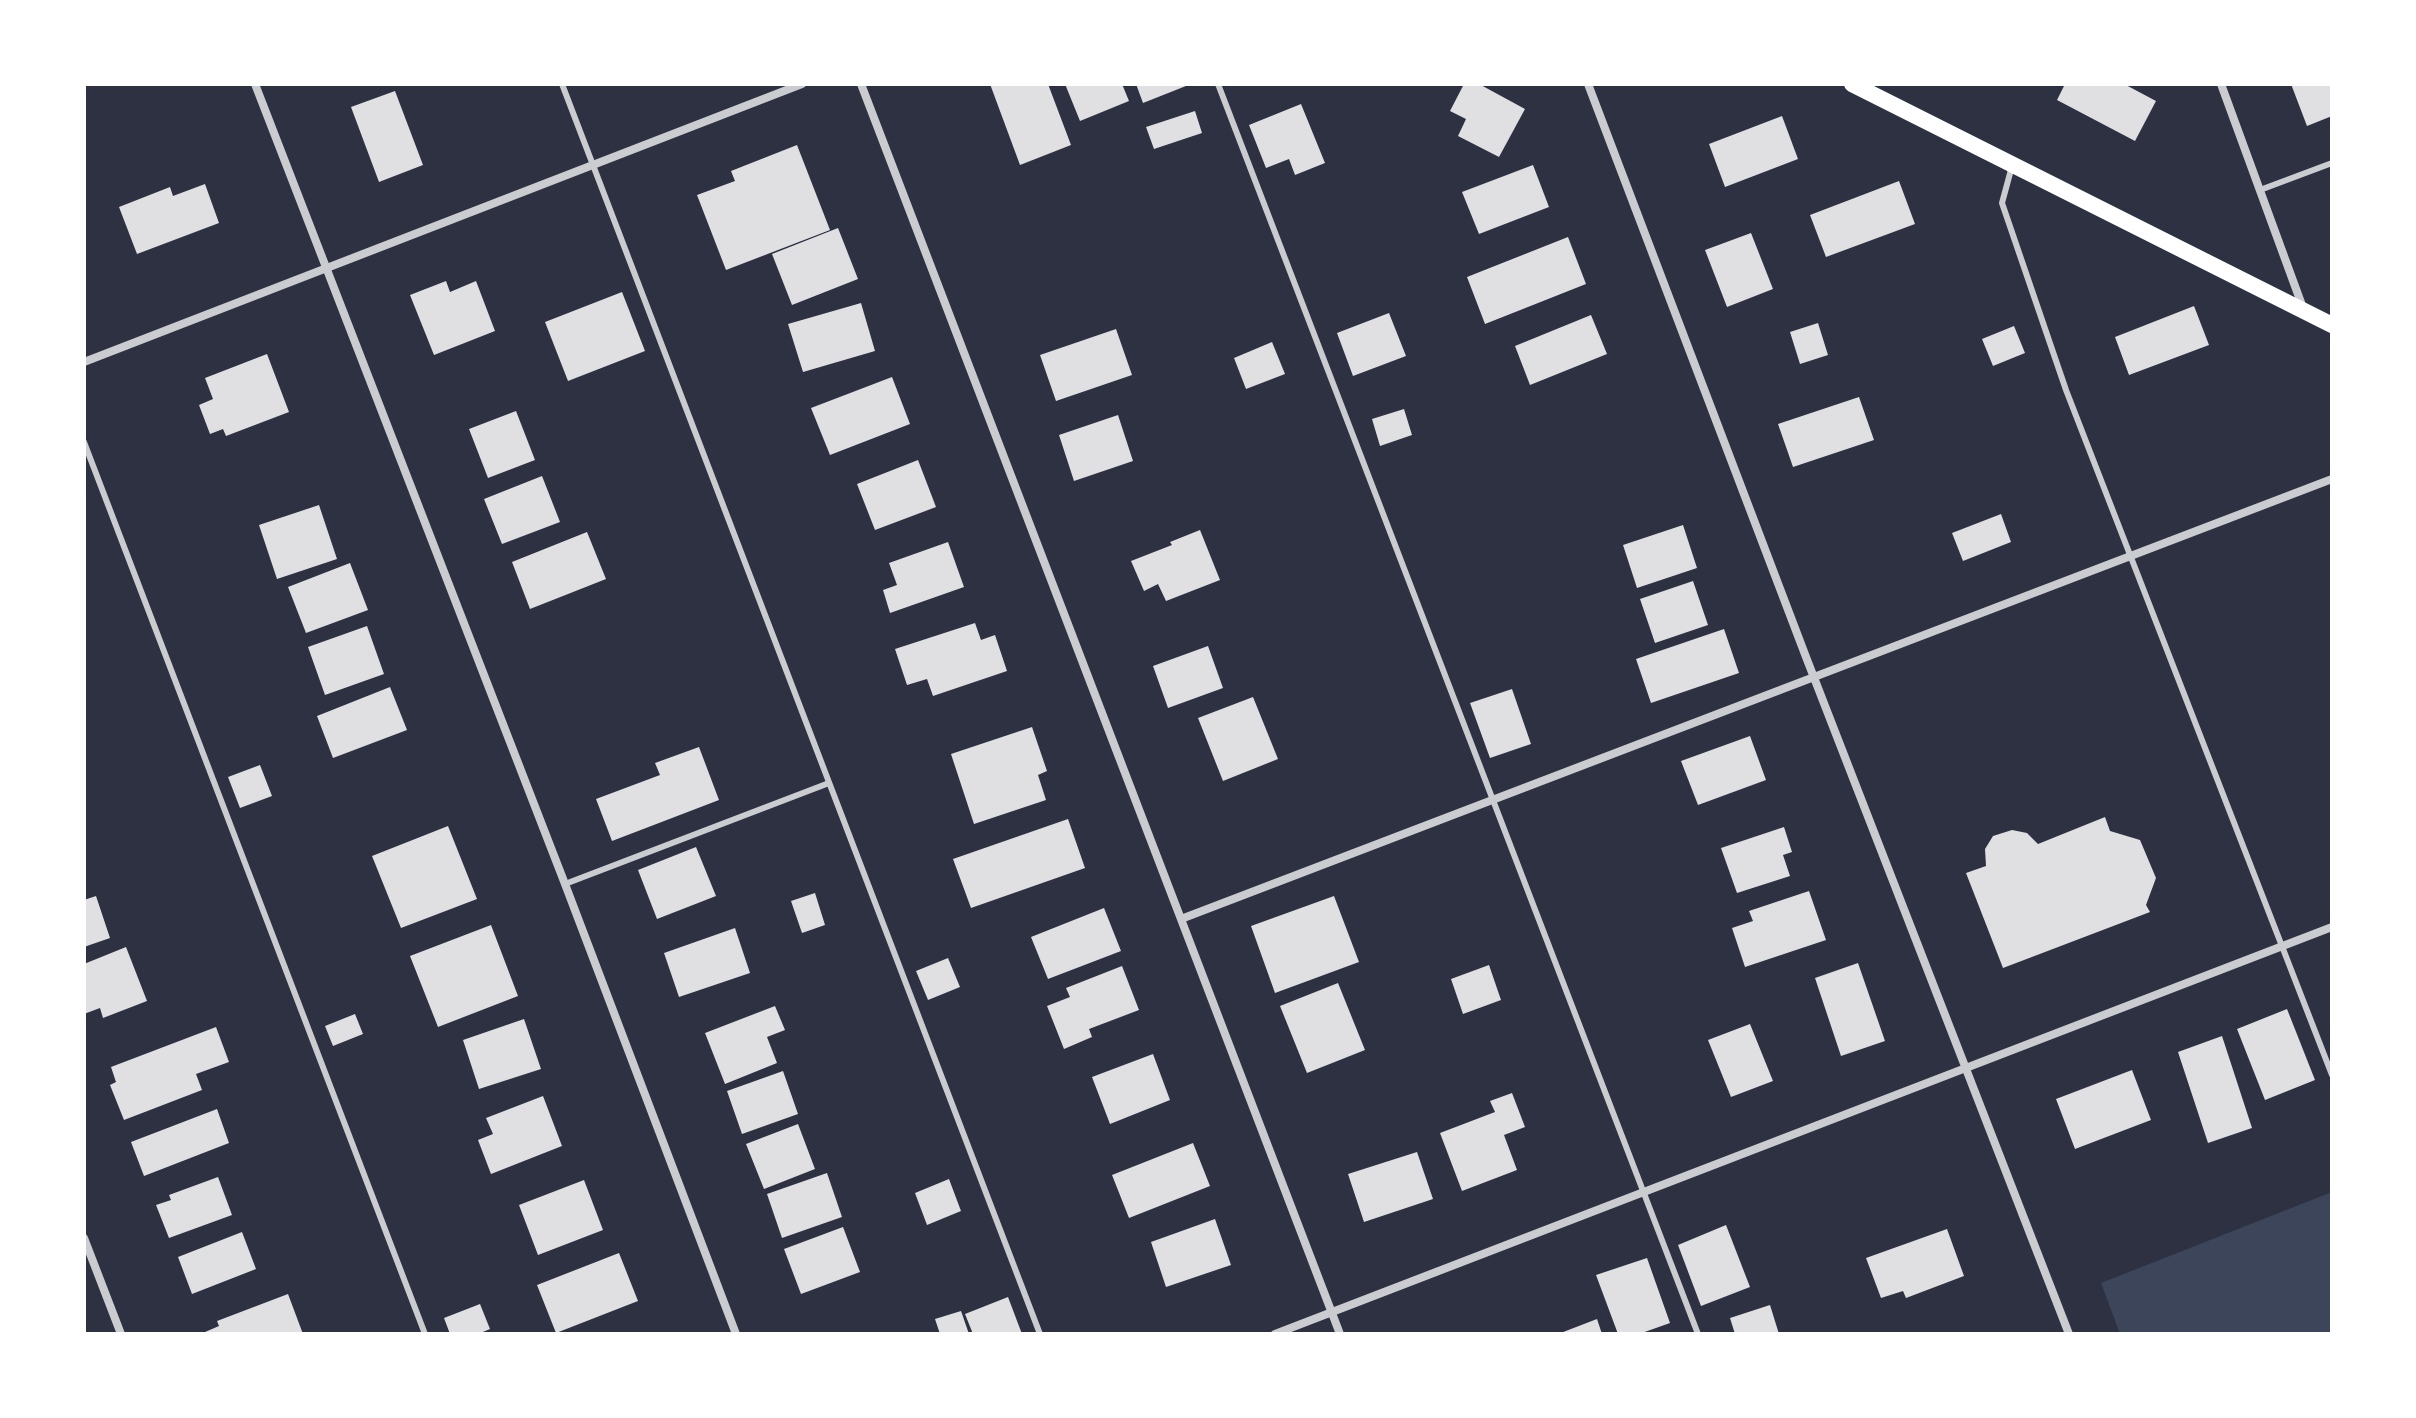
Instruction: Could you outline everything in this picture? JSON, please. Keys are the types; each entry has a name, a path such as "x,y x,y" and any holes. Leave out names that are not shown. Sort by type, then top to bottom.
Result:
{"main road":[{"path":"1852,84 2332,325"}],"street":[{"path":"255,84 736,1334"},
{"path":"84,362 802,84"},
{"path":"861,84 1340,1334"},
{"path":"1588,84 1813,677 2069,1334"},
{"path":"2221,84 2305,312"},
{"path":"1181,919 2332,479"},
{"path":"1275,1334 2332,927"},
{"path":"84,1238 121,1334"}],"lane":[{"path":"562,84 1040,1334"},
{"path":"1218,84 1698,1334"},
{"path":"2260,190 2332,163"},
{"path":"2012,166 2002,203 2066,390 2332,1075"},
{"path":"84,442 425,1334"},
{"path":"565,884 829,783"}],"shaded area":[{"path":"2332,1192 2332,1334 2120,1334 2101,1283"}],"building":[{"path":"990,84 1048,84 1071,145 1020,165"},
{"path":"1065,84 1122,84 1129,101 1080,121"},
{"path":"1136,84 1191,84 1143,103"},
{"path":"1464,84 1479,84 1525,109 1499,157 1458,136 1466,119 1450,111"},
{"path":"2065,84 2124,84 2156,101 2135,141 2057,100"},
{"path":"2291,84 2332,84 2332,116 2307,126"},
{"path":"395,91 423,165 379,182 351,107"},
{"path":"1301,104 1325,163 1295,175 1289,159 1266,168 1249,125"},
{"path":"1195,111 1202,133 1154,149 1146,127"},
{"path":"1782,116 1798,159 1725,187 1709,144"},
{"path":"797,145 830,230 726,270 697,195 735,181 731,171"},
{"path":"1533,165 1549,207 1479,234 1462,192"},
{"path":"1899,181 1915,224 1826,257 1810,215"},
{"path":"205,184 219,223 137,254 119,207 170,187 173,196"},
{"path":"838,228 858,279 792,305 772,254"},
{"path":"1751,233 1773,289 1727,307 1705,250"},
{"path":"1568,237 1586,284 1485,324 1467,277"},
{"path":"446,281 450,292 476,281 495,331 434,355 410,295"},
{"path":"622,292 645,351 568,381 545,322"},
{"path":"861,303 875,351 803,372 788,324"},
{"path":"2194,306 2209,345 2129,375 2115,337"},
{"path":"1389,313 1406,356 1353,376 1337,333"},
{"path":"1591,315 1607,354 1530,385 1515,346"},
{"path":"1818,323 1828,355 1800,364 1790,332"},
{"path":"2014,326 2025,353 1993,366 1982,339"},
{"path":"1116,329 1132,375 1056,401 1040,355"},
{"path":"1272,342 1285,374 1246,389 1234,358"},
{"path":"267,354 289,412 226,436 223,429 210,434 199,405 213,399 205,378"},
{"path":"892,377 910,424 830,455 811,408"},
{"path":"1859,397 1874,440 1793,467 1778,424"},
{"path":"1404,409 1412,435 1380,446 1372,419"},
{"path":"516,411 535,460 488,478 469,429"},
{"path":"1118,415 1133,461 1074,481 1059,435"},
{"path":"918,460 936,507 875,530 857,484"},
{"path":"542,476 560,522 502,544 484,499"},
{"path":"319,505 337,559 277,579 259,525"},
{"path":"2001,514 2011,542 1963,561 1952,533"},
{"path":"1683,525 1697,568 1637,588 1623,545"},
{"path":"1200,530 1220,580 1166,601 1158,584 1144,591 1131,561"},
{"path":"587,532 606,579 530,609 512,562"},
{"path":"948,542 964,587 890,613 883,590 897,585 889,563"},
{"path":"350,563 368,610 306,633 288,587"},
{"path":"1693,581 1708,625 1655,643 1640,599"},
{"path":"975,623 981,640 995,635 1007,671 933,696 927,679 907,685 895,649"},
{"path":"367,626 384,674 325,695 308,647"},
{"path":"1724,629 1739,673 1651,703 1636,659"},
{"path":"1208,646 1223,688 1168,708 1153,666"},
{"path":"390,687 407,730 333,758 317,716"},
{"path":"1512,689 1531,744 1490,758 1470,703"},
{"path":"1253,697 1278,759 1223,781 1198,718"},
{"path":"1032,727 1047,771 1038,775 1046,800 974,824 951,754"},
{"path":"1750,736 1766,780 1698,805 1681,761"},
{"path":"699,747 719,800 612,841 596,799 660,775 655,763"},
{"path":"260,765 272,796 240,808 228,777"},
{"path":"2105,817 2110,831 2140,840 2156,878 2146,905 2150,912 2003,968 1966,873 1986,866 1985,849 1993,836 2012,830 2027,833 2038,844"},
{"path":"1068,819 1085,868 971,908 953,859"},
{"path":"448,826 477,899 401,928 372,856"},
{"path":"1784,827 1792,852 1783,855 1790,876 1737,893 1721,848"},
{"path":"696,847 716,896 657,919 638,870"},
{"path":"1809,891 1826,940 1745,967 1732,928 1753,921 1749,911"},
{"path":"815,893 825,925 802,933 791,901"},
{"path":"96,896 110,938 84,947 84,900"},
{"path":"1334,896 1359,962 1275,993 1251,926"},
{"path":"1104,908 1121,951 1048,979 1031,937"},
{"path":"491,925 518,996 438,1027 410,956"},
{"path":"735,928 750,973 679,997 664,953"},
{"path":"126,947 147,1001 103,1018 100,1008 84,1014 84,964"},
{"path":"948,958 960,987 928,1000 916,971"},
{"path":"1858,963 1885,1041 1841,1056 1815,978"},
{"path":"1489,965 1501,1000 1463,1014 1451,979"},
{"path":"1122,966 1139,1010 1089,1029 1092,1037 1064,1049 1047,1006 1070,997 1066,988"},
{"path":"1338,983 1365,1050 1307,1073 1280,1006"},
{"path":"775,1006 785,1030 767,1037 777,1063 725,1084 705,1033"},
{"path":"2287,1009 2315,1080 2265,1100 2237,1029"},
{"path":"355,1014 363,1034 333,1046 325,1026"},
{"path":"524,1019 541,1069 479,1089 463,1040"},
{"path":"1750,1024 1773,1081 1731,1097 1708,1040"},
{"path":"216,1027 229,1062 196,1074 202,1090 124,1120 110,1085 116,1082 111,1067"},
{"path":"2222,1036 2252,1128 2208,1143 2178,1052"},
{"path":"1153,1054 1170,1100 1110,1124 1092,1077"},
{"path":"2132,1070 2151,1120 2075,1149 2056,1099"},
{"path":"783,1071 798,1114 742,1134 727,1091"},
{"path":"1512,1093 1525,1127 1504,1135 1517,1170 1462,1191 1440,1133 1495,1112 1490,1101"},
{"path":"543,1096 562,1146 491,1174 478,1140 493,1134 486,1118"},
{"path":"217,1109 229,1143 144,1176 131,1142"},
{"path":"798,1124 815,1169 764,1189 746,1144"},
{"path":"1193,1143 1210,1186 1129,1218 1112,1175"},
{"path":"1417,1152 1433,1199 1364,1222 1348,1174"},
{"path":"827,1173 842,1217 782,1238 767,1194"},
{"path":"218,1177 232,1215 169,1238 156,1205 171,1200 169,1195"},
{"path":"949,1179 961,1211 927,1225 915,1193"},
{"path":"584,1180 603,1230 538,1255 519,1205"},
{"path":"1215,1219 1231,1265 1166,1287 1151,1242"},
{"path":"1726,1225 1750,1287 1701,1306 1678,1245"},
{"path":"843,1227 860,1272 801,1294 784,1249"},
{"path":"1947,1229 1964,1276 1906,1298 1903,1291 1881,1298 1866,1258"},
{"path":"242,1232 256,1269 192,1294 178,1257"},
{"path":"619,1253 638,1301 556,1333 537,1285"},
{"path":"1647,1258 1670,1323 1639,1334 1618,1334 1596,1275"},
{"path":"288,1294 303,1334 205,1332 219,1326 217,1321"},
{"path":"1008,1297 1022,1334 973,1334 965,1314"},
{"path":"480,1304 490,1329 478,1334 450,1334 444,1318"},
{"path":"1770,1305 1779,1334 1735,1334 1730,1318"},
{"path":"961,1311 969,1334 940,1334 935,1319"},
{"path":"1597,1319 1602,1334 1558,1334"}]}
